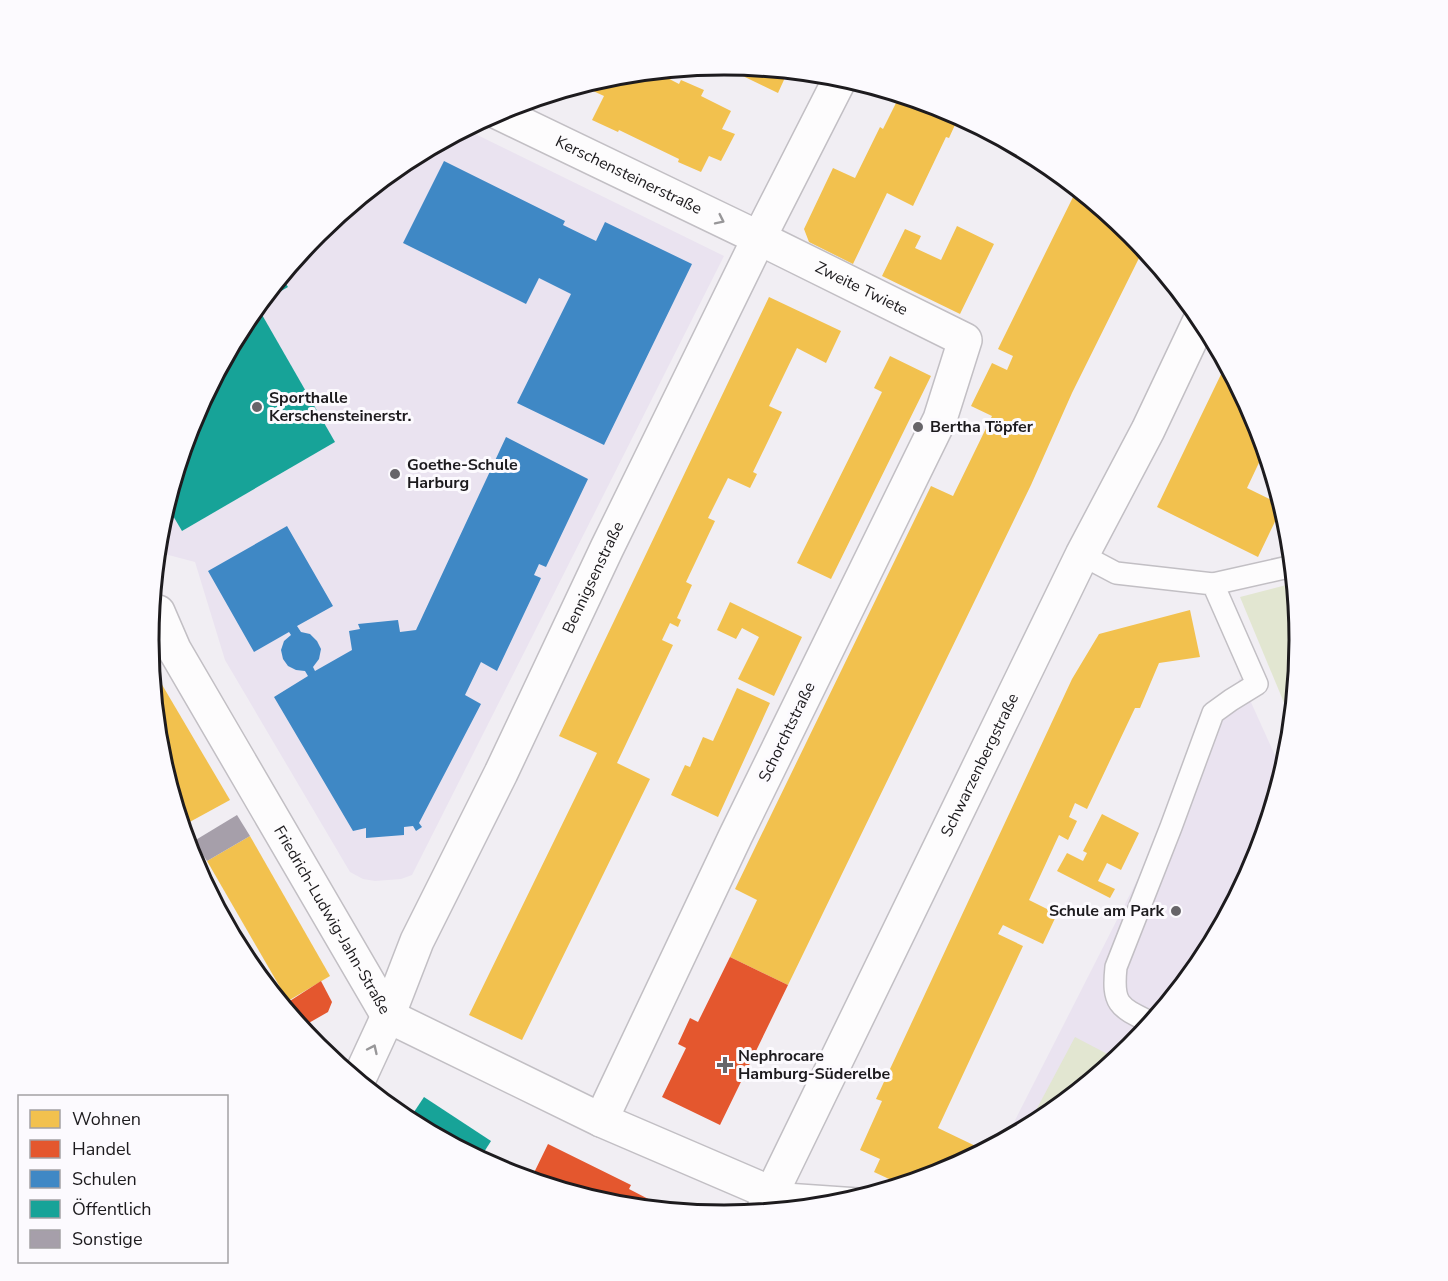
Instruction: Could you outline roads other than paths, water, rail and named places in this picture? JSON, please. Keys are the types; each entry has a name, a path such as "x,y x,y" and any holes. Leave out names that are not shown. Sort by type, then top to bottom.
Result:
{"street":[{"name":"Bennigsenstraße","path":"361,1074 388,1016 417,941 759,238 836,86"},
{"name":"Kerschensteinerstraße","path":"509,118 759,238"},
{"name":"Zweite Twiete","path":"759,238 964,340"},
{"name":"Schwarzenbergstraße","path":"766,1203 1082,555 1148,430 1196,329"},
{"name":"Schorchtstraße","path":"601,1120 731,846 940,419 964,340"},
{"name":"Friedrich-Ludwig-Jahn-Straße","path":"160,616 174,649 388,1016 766,1203"}],"lane":[{"path":"1082,555 1116,573 1213,584 1285,568"},
{"path":"1144,1019 1118,1002 1114,986 1116,967 1213,713 1257,684 1213,584"},
{"path":"766,1203 789,1202"}],"place":[{"name":"Sporthalle Kerschensteinerstr.","path":"257,407"},
{"name":"Bertha Töpfer","path":"918,427"},
{"name":"Goethe-Schule Harburg","path":"395,474"},
{"name":"Schule am Park","path":"1176,911"},
{"name":"Nephrocare Hamburg-Süderelbe","path":"725,1065"}]}
